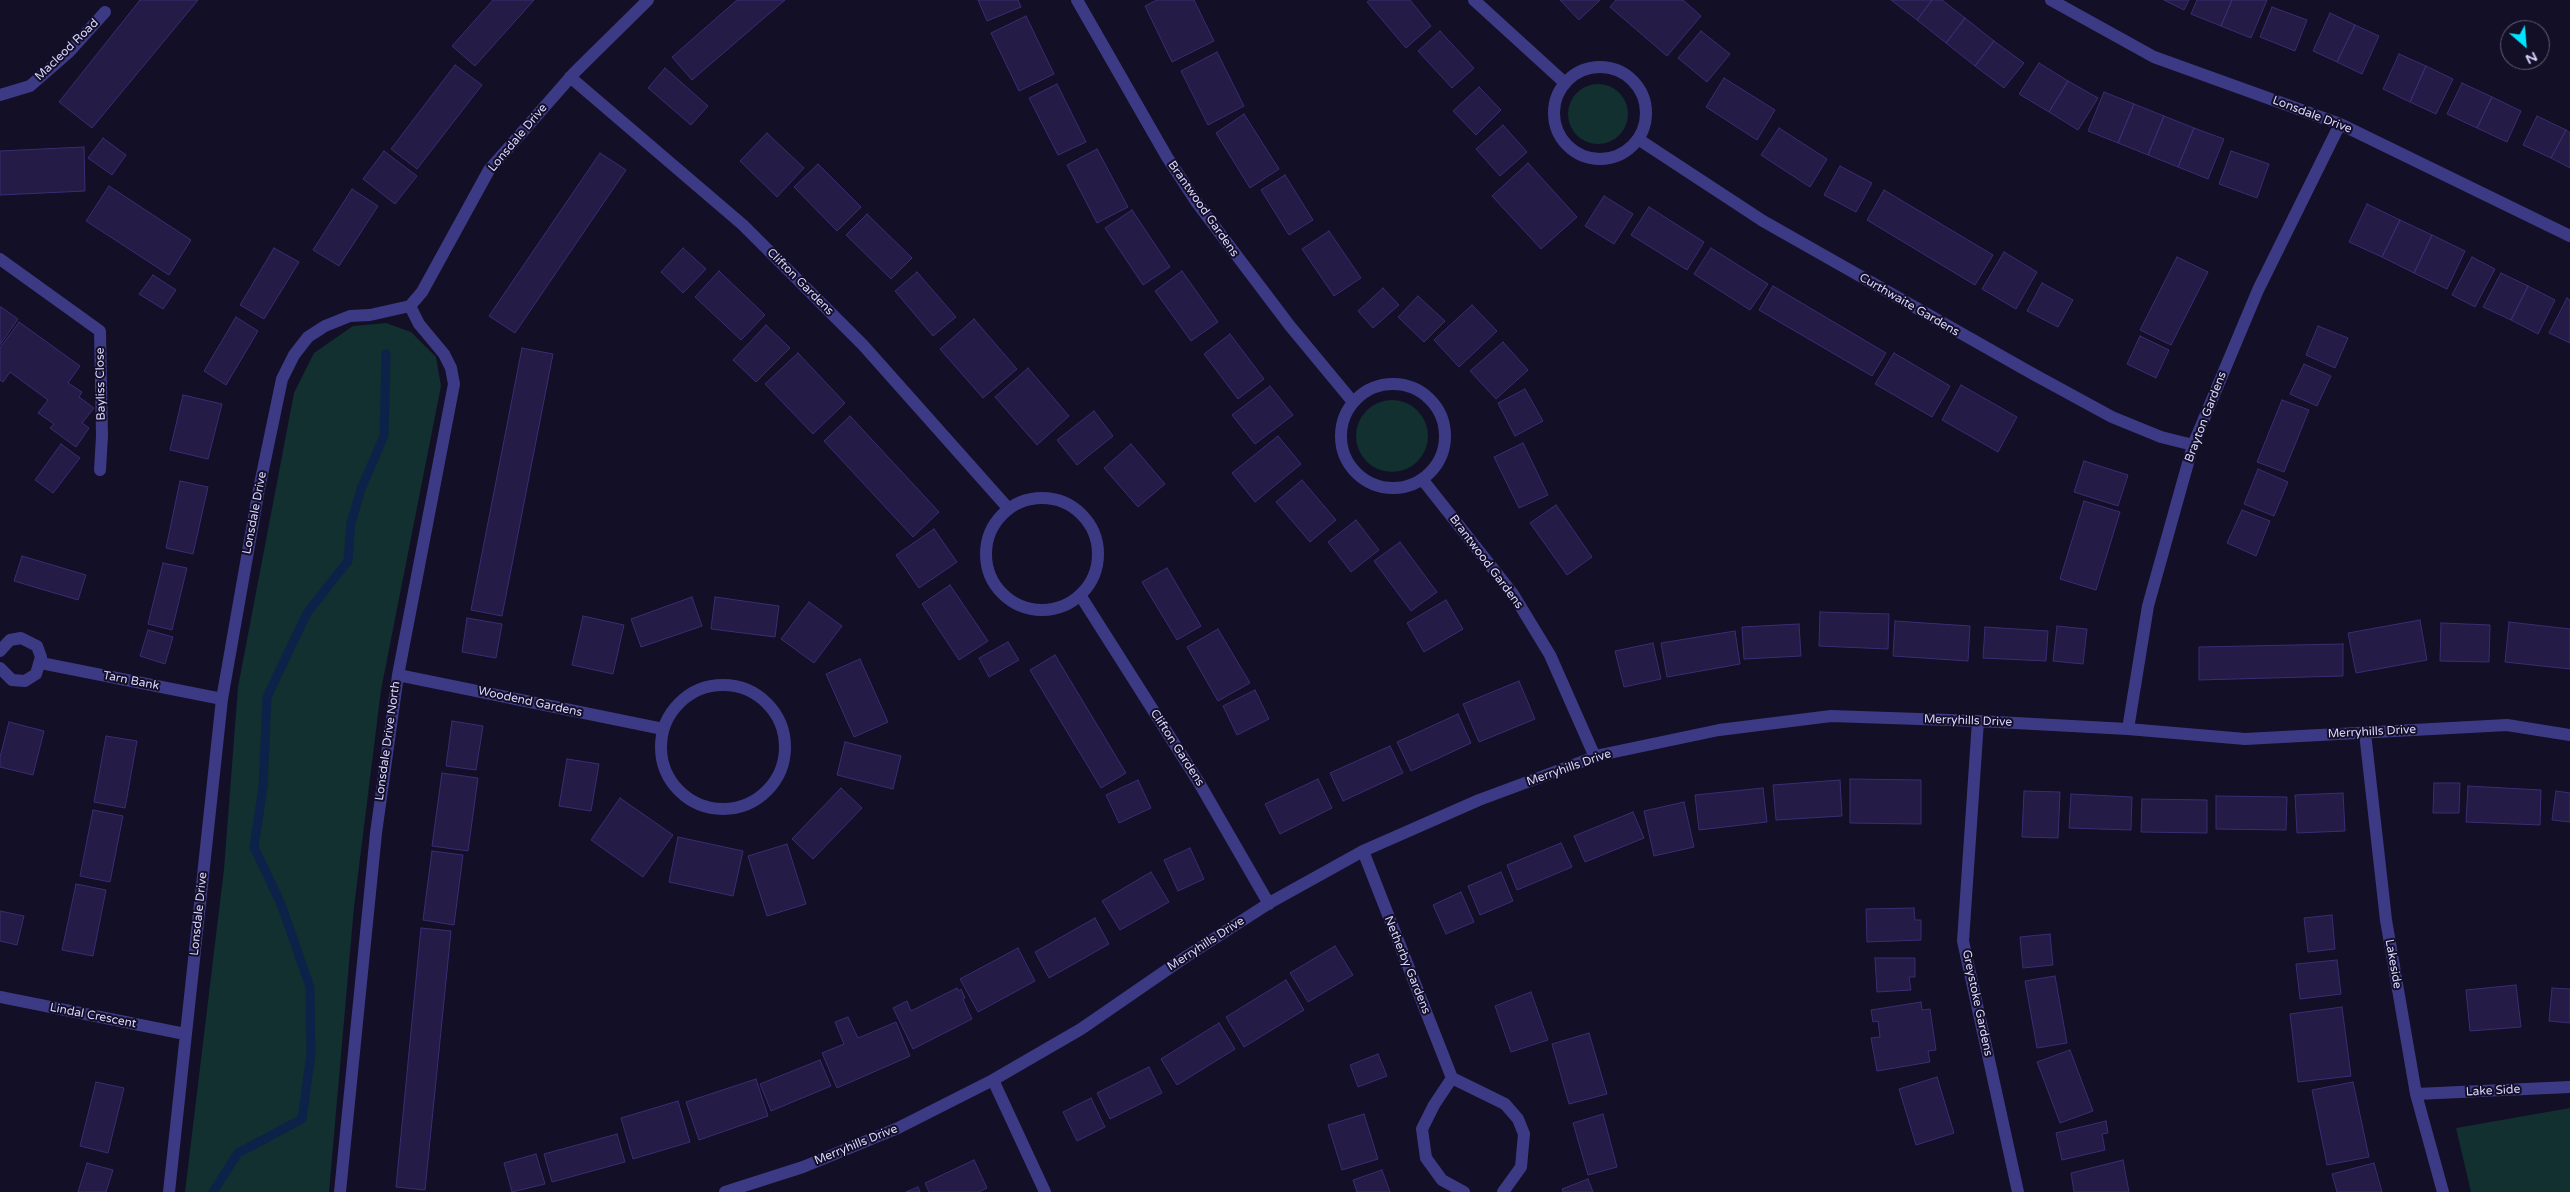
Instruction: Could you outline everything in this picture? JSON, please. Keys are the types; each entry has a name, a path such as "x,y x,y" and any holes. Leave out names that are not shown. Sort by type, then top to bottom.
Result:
{"street":[{"name":"Lonsdale Drive","path":"169,1192 222,699 259,489 282,379 294,355 308,337 325,326 350,316 370,315 410,306 422,292 489,170 570,77 648,0"},
{"name":"Brantwood Gardens","path":"1077,0 1167,157 1197,203 1290,326 1352,402"},
{"path":"1474,0 1565,83"},
{"name":"Lonsdale Drive","path":"2051,0 2063,9 2154,57 2340,124 2570,236"},
{"name":"Macleod Road","path":"0,95 30,86 69,52 106,12"},
{"path":"1603,67 1616,70 1628,77 1638,87 1644,99 1646,113 1644,127 1638,139 1629,149 1617,156 1604,160 1590,159 1577,154 1566,146 1558,134 1554,121 1554,107 1558,94 1565,83 1576,74 1589,68 1603,67"},
{"name":"Clifton Gardens","path":"570,77 750,231 863,345 1008,508"},
{"name":"Brayton Gardens","path":"2128,729 2148,606 2193,445 2258,290 2340,124"},
{"name":"Curthwaite Gardens","path":"1638,139 1763,221 2033,374 2112,417 2161,437 2193,445"},
{"name":"Bayliss Close","path":"0,259 100,331 100,470"},
{"name":"Lonsdale Drive North","path":"340,1192 376,833 398,675 454,384 451,368 444,354 419,324 410,306"},
{"path":"1401,384 1417,390 1431,401 1441,416 1445,433 1443,451 1435,467 1422,479 1407,486 1390,488 1374,485 1354,471 1342,449 1340,433 1344,416 1352,402 1366,391 1383,385 1401,384"},
{"name":"Brantwood Gardens","path":"1422,479 1513,594 1550,655 1596,756"},
{"path":"1044,497 1062,501 1079,511 1090,525 1097,543 1097,562 1092,580 1080,595 1065,605 1029,609 1012,602 998,590 989,574 985,556 987,538 995,521 1008,508 1025,500 1044,497"},
{"name":"Clifton Gardens","path":"1080,595 1198,781 1269,904"},
{"path":"0,651 10,640 27,639 37,646 41,663 36,674 25,681 12,680 0,668"},
{"name":"Tarn Bank","path":"41,663 222,699"},
{"name":"Woodend Gardens","path":"398,675 663,729"},
{"path":"729,684 750,689 767,702 780,719 786,740 785,760 778,778 764,794 748,805 728,809 708,807 689,799 674,786 664,768 660,749 663,729 672,710 688,694 708,686 729,684"},
{"name":"Merryhills Drive","path":"725,1192 802,1167 898,1128 993,1080 1081,1030 1187,956 1269,904 1363,851 1479,800 1596,756 1719,730 1831,716 1978,720 2128,729 2245,739 2507,725 2570,735"},
{"name":"Greystoke Gardens","path":"1978,720 1963,941 2018,1192"},
{"name":"Lakeside","path":"2365,733 2386,920 2416,1094 2443,1192"},
{"name":"Netherby Gardens","path":"1363,851 1452,1078"},
{"name":"Lindal Crescent","path":"0,997 185,1034"},
{"path":"1464,1192 1442,1180 1426,1158 1422,1129 1452,1078 1505,1104 1518,1119 1524,1134 1520,1167 1503,1192"},
{"path":"993,1080 1045,1192"},
{"name":"Lake Side","path":"2416,1094 2570,1087"}],"green space":[{"path":"1598,84 1615,89 1623,97 1628,114 1623,131 1615,139 1598,144 1581,139 1573,131 1568,114 1573,97 1581,89"},
{"path":"386,323 411,332 436,357 441,386 381,690 354,907 329,1192 185,1192 224,869 238,687 294,393 314,353 353,326"},
{"path":"1392,400 1412,406 1422,416 1428,436 1422,456 1412,466 1392,472 1372,466 1362,456 1356,436 1362,416 1372,406"},
{"path":"2570,1108 2570,1192 2471,1192 2456,1128"}],"building":[{"path":"140,0 198,0 92,128 59,102"},
{"path":"493,0 534,0 475,66 452,46"},
{"path":"737,0 785,0 692,80 672,57"},
{"path":"978,0 1018,0 1021,7 987,21"},
{"path":"1157,0 1194,0 1214,41 1172,62 1145,6"},
{"path":"1370,0 1410,0 1431,26 1406,48 1367,2"},
{"path":"1560,0 1600,0 1579,20"},
{"path":"1616,0 1683,0 1701,16 1667,56 1610,7"},
{"path":"1891,0 1932,0 1917,20"},
{"path":"1932,0 1942,0 1965,18 1946,43 1917,20"},
{"path":"2164,0 2189,0 2184,10"},
{"path":"2197,0 2232,0 2221,26 2191,14"},
{"path":"2232,0 2267,0 2251,38 2221,26"},
{"path":"2272,7 2307,20 2295,51 2260,37"},
{"path":"2330,13 2355,25 2337,62 2313,51"},
{"path":"1026,16 1054,74 1019,91 991,33"},
{"path":"1965,18 1994,41 1975,66 1946,43"},
{"path":"2355,25 2379,36 2362,74 2337,62"},
{"path":"1440,31 1474,68 1452,88 1418,51"},
{"path":"1701,31 1730,54 1707,82 1678,58"},
{"path":"1994,41 2024,63 2004,88 1975,66"},
{"path":"1217,52 1244,106 1208,125 1181,71"},
{"path":"2399,54 2426,66 2410,102 2383,89"},
{"path":"2039,63 2068,81 2049,112 2019,94"},
{"path":"455,65 482,85 417,169 391,149"},
{"path":"2426,66 2453,79 2436,114 2410,102"},
{"path":"665,68 708,106 691,125 648,88"},
{"path":"1724,78 1775,110 1757,140 1706,107"},
{"path":"2068,81 2098,98 2078,130 2049,112"},
{"path":"2462,83 2492,97 2477,128 2447,114"},
{"path":"1057,84 1086,142 1058,155 1029,98"},
{"path":"1479,87 1501,110 1476,135 1453,111"},
{"path":"2104,92 2134,104 2118,143 2088,131"},
{"path":"2492,97 2521,111 2507,142 2477,128"},
{"path":"2134,104 2164,116 2148,155 2118,143"},
{"path":"1244,114 1279,169 1250,188 1216,133"},
{"path":"2164,116 2194,128 2178,167 2148,155"},
{"path":"2537,116 2566,130 2551,158 2523,145"},
{"path":"1503,125 1527,152 1500,176 1476,149"},
{"path":"1779,128 1827,159 1810,187 1761,155"},
{"path":"2194,128 2224,139 2208,179 2178,167"},
{"path":"2566,130 2570,133 2570,168 2551,158"},
{"path":"767,133 804,168 777,197 740,161"},
{"path":"103,138 126,155 112,175 88,158"},
{"path":"84,147 85,191 0,195 0,151"},
{"path":"1097,149 1128,207 1097,223 1067,165"},
{"path":"384,151 417,176 395,204 363,179"},
{"path":"2231,151 2269,164 2257,198 2219,184"},
{"path":"600,153 626,170 515,333 489,316"},
{"path":"1528,163 1577,217 1541,249 1492,196"},
{"path":"818,164 861,207 837,231 794,187"},
{"path":"1840,166 1872,183 1856,212 1824,195"},
{"path":"1285,175 1313,220 1289,235 1261,190"},
{"path":"109,186 191,240 169,275 86,221"},
{"path":"352,189 378,206 339,266 313,250"},
{"path":"1884,190 1993,255 1975,285 1867,220"},
{"path":"1604,196 1633,214 1614,244 1585,226"},
{"path":"2367,204 2400,220 2382,257 2349,242"},
{"path":"1649,207 1704,242 1687,270 1631,235"},
{"path":"1132,210 1170,267 1143,285 1105,228"},
{"path":"867,214 912,258 891,279 846,235"},
{"path":"2400,220 2432,235 2414,273 2382,257"},
{"path":"1329,231 1361,278 1334,296 1302,249"},
{"path":"2432,235 2465,251 2447,289 2414,273"},
{"path":"274,248 299,262 264,319 240,305"},
{"path":"683,248 706,269 683,293 661,272"},
{"path":"1711,248 1768,284 1750,310 1694,274"},
{"path":"2004,252 2037,272 2016,309 1982,289"},
{"path":"2177,257 2208,272 2171,345 2140,330"},
{"path":"2472,257 2495,269 2475,307 2452,295"},
{"path":"719,271 765,315 741,340 695,297"},
{"path":"1182,271 1218,322 1191,341 1155,291"},
{"path":"917,272 956,317 933,336 895,291"},
{"path":"2501,273 2528,286 2511,320 2483,307"},
{"path":"153,275 176,290 163,309 139,294"},
{"path":"2042,283 2073,300 2058,327 2027,311"},
{"path":"1773,286 1886,353 1872,376 1759,310"},
{"path":"2528,286 2555,300 2538,334 2511,320"},
{"path":"1383,288 1399,305 1373,328 1358,311"},
{"path":"1418,296 1445,321 1424,342 1398,317"},
{"path":"2567,298 2570,300 2570,343 2549,333"},
{"path":"1472,305 1497,331 1459,367 1434,340"},
{"path":"1,307 18,319 0,345 0,309"},
{"path":"236,317 258,331 226,385 204,371"},
{"path":"974,319 1017,369 983,398 940,349"},
{"path":"19,322 80,366 68,383 82,392 79,397 94,408 82,423 89,428 76,447 50,428 54,424 38,413 48,400 10,372 3,382 0,380 0,348"},
{"path":"766,325 790,348 756,382 733,360"},
{"path":"2318,326 2348,338 2335,368 2306,355"},
{"path":"1230,334 1264,379 1238,399 1204,354"},
{"path":"2140,336 2169,350 2156,378 2127,364"},
{"path":"1503,342 1528,370 1496,399 1470,371"},
{"path":"522,348 553,354 502,616 471,610"},
{"path":"798,353 845,403 813,434 765,384"},
{"path":"1894,353 1950,386 1932,417 1875,384"},
{"path":"2304,364 2331,376 2317,406 2290,394"},
{"path":"1028,368 1069,416 1037,445 995,397"},
{"path":"1961,385 2017,417 1998,452 1942,420"},
{"path":"1270,386 1293,415 1255,444 1232,415"},
{"path":"1525,389 1543,421 1515,436 1498,403"},
{"path":"183,395 222,404 208,459 170,450"},
{"path":"2282,400 2309,410 2284,472 2257,462"},
{"path":"1094,411 1113,436 1077,465 1057,440"},
{"path":"850,416 939,512 913,537 824,441"},
{"path":"1278,436 1301,464 1255,502 1232,473"},
{"path":"1523,443 1548,495 1519,508 1494,457"},
{"path":"61,444 80,458 53,493 35,480"},
{"path":"1131,444 1165,484 1138,507 1104,468"},
{"path":"2084,461 2128,475 2118,506 2074,492"},
{"path":"2258,469 2288,482 2274,516 2244,504"},
{"path":"1302,480 1336,520 1310,542 1276,502"},
{"path":"180,481 208,487 193,554 166,548"},
{"path":"2084,501 2120,512 2096,590 2060,579"},
{"path":"1556,505 1592,557 1567,575 1530,523"},
{"path":"2242,510 2270,521 2256,556 2227,543"},
{"path":"1356,520 1379,550 1351,572 1328,542"},
{"path":"934,529 957,562 919,588 896,555"},
{"path":"1400,542 1437,592 1411,611 1374,561"},
{"path":"22,556 86,575 78,600 14,581"},
{"path":"163,563 187,568 172,630 148,624"},
{"path":"1167,568 1201,626 1177,640 1142,582"},
{"path":"950,585 988,641 959,660 922,604"},
{"path":"692,597 702,626 641,647 631,619"},
{"path":"715,597 779,606 775,637 711,629"},
{"path":"1446,600 1463,629 1424,652 1407,623"},
{"path":"809,602 842,626 814,663 781,639"},
{"path":"1820,612 1889,614 1888,649 1819,646"},
{"path":"583,616 624,625 613,674 572,665"},
{"path":"467,618 502,624 496,658 462,652"},
{"path":"2420,620 2427,660 2356,673 2348,633"},
{"path":"1895,621 1970,626 1968,661 1893,656"},
{"path":"2509,622 2570,629 2570,669 2505,662"},
{"path":"2441,623 2490,625 2489,662 2440,661"},
{"path":"1799,624 1801,656 1744,659 1742,627"},
{"path":"2057,626 2087,629 2083,664 2053,661"},
{"path":"1985,627 2048,631 2046,661 1983,658"},
{"path":"1218,629 1250,683 1218,701 1187,647"},
{"path":"148,630 173,637 165,664 140,656"},
{"path":"1735,631 1740,664 1667,677 1661,643"},
{"path":"1008,642 1019,660 989,677 979,658"},
{"path":"1653,643 1661,679 1624,687 1615,651"},
{"path":"2343,644 2343,676 2199,680 2199,647"},
{"path":"1055,655 1126,773 1101,788 1030,670"},
{"path":"860,659 888,722 854,737 826,674"},
{"path":"1519,681 1535,719 1479,742 1463,704"},
{"path":"1255,690 1269,719 1237,735 1223,706"},
{"path":"1458,714 1471,743 1411,771 1397,742"},
{"path":"452,721 483,726 476,770 446,766"},
{"path":"9,722 44,731 33,775 0,767 0,757"},
{"path":"106,736 137,741 125,808 94,802"},
{"path":"845,742 901,756 893,789 837,775"},
{"path":"1390,746 1403,773 1343,801 1330,773"},
{"path":"567,759 599,764 591,811 559,806"},
{"path":"442,773 478,778 468,851 432,846"},
{"path":"1318,779 1332,808 1280,834 1265,804"},
{"path":"1850,779 1921,780 1921,824 1850,823"},
{"path":"1138,780 1151,808 1119,823 1106,795"},
{"path":"1840,780 1842,816 1776,820 1773,785"},
{"path":"2434,783 2460,783 2459,813 2433,813"},
{"path":"2468,786 2541,790 2540,825 2466,822"},
{"path":"841,788 862,808 813,859 792,839"},
{"path":"1763,788 1767,822 1699,830 1695,795"},
{"path":"2024,791 2060,792 2058,838 2022,837"},
{"path":"2556,791 2570,793 2570,822 2552,820"},
{"path":"2343,793 2345,831 2297,833 2295,795"},
{"path":"2071,794 2132,797 2131,830 2069,828"},
{"path":"2216,796 2287,797 2286,830 2216,829"},
{"path":"620,798 673,835 643,877 591,840"},
{"path":"2142,799 2207,800 2207,833 2141,832"},
{"path":"1684,802 1694,847 1654,856 1644,811"},
{"path":"93,810 123,816 110,882 80,876"},
{"path":"1633,812 1644,838 1585,862 1574,836"},
{"path":"678,837 743,851 733,896 669,882"},
{"path":"1561,843 1572,867 1517,890 1507,865"},
{"path":"787,844 806,904 767,916 748,856"},
{"path":"1190,848 1204,879 1178,891 1164,860"},
{"path":"432,851 463,855 454,925 423,920"},
{"path":"1151,872 1169,902 1120,930 1102,901"},
{"path":"1501,872 1513,901 1480,915 1468,886"},
{"path":"76,884 106,890 93,956 62,950"},
{"path":"1461,892 1474,922 1446,934 1433,905"},
{"path":"1914,908 1915,920 1921,920 1921,940 1867,942 1866,909"},
{"path":"0,911 24,916 17,945 0,941"},
{"path":"2332,915 2335,949 2308,952 2304,918"},
{"path":"1095,918 1109,944 1049,978 1035,952"},
{"path":"421,928 451,931 425,1190 396,1187"},
{"path":"2050,934 2053,965 2023,968 2020,937"},
{"path":"1335,946 1353,975 1308,1002 1290,973"},
{"path":"1018,948 1035,981 978,1012 960,979"},
{"path":"1875,958 1915,958 1915,977 1909,977 1911,990 1877,992"},
{"path":"2337,960 2341,994 2300,999 2296,964"},
{"path":"2055,976 2067,1043 2037,1048 2025,981"},
{"path":"1286,980 1304,1010 1244,1047 1226,1017"},
{"path":"2516,985 2521,1027 2470,1031 2466,990"},
{"path":"957,988 958,991 961,989 965,998 963,999 972,1019 913,1049 893,1008 907,1001 911,1011"},
{"path":"2552,988 2570,989 2570,1023 2549,1021"},
{"path":"1531,992 1548,1040 1511,1052 1495,1006"},
{"path":"1921,1002 1922,1010 1930,1009 1936,1050 1928,1051 1930,1062 1877,1071 1871,1038 1880,1037 1878,1021 1873,1022 1871,1010"},
{"path":"2342,1007 2351,1076 2298,1082 2290,1014"},
{"path":"848,1017 858,1038 896,1022 910,1056 837,1088 822,1053 844,1044 835,1022"},
{"path":"1219,1023 1235,1049 1177,1085 1161,1059"},
{"path":"1589,1033 1607,1094 1569,1104 1552,1044"},
{"path":"2070,1050 2093,1111 2060,1123 2037,1062"},
{"path":"1378,1054 1387,1076 1358,1087 1350,1065"},
{"path":"820,1060 831,1086 771,1111 760,1084"},
{"path":"1149,1067 1162,1093 1110,1119 1097,1093"},
{"path":"1937,1077 1954,1133 1916,1145 1899,1089"},
{"path":"756,1079 768,1116 699,1140 686,1102"},
{"path":"96,1082 124,1088 108,1153 80,1146"},
{"path":"2353,1082 2369,1157 2327,1165 2312,1090"},
{"path":"1091,1098 1105,1127 1077,1141 1063,1112"},
{"path":"678,1101 690,1142 633,1159 621,1118"},
{"path":"1364,1114 1378,1159 1342,1170 1328,1125"},
{"path":"1603,1114 1617,1167 1588,1175 1573,1123"},
{"path":"2106,1121 2108,1133 2102,1134 2105,1150 2062,1160 2056,1133"},
{"path":"617,1134 625,1162 552,1182 544,1154"},
{"path":"536,1154 545,1184 512,1192 504,1163"},
{"path":"974,1160 987,1188 979,1192 929,1192 925,1183"},
{"path":"2123,1160 2129,1192 2074,1192 2071,1173"},
{"path":"87,1163 113,1170 106,1192 78,1192"},
{"path":"2374,1163 2382,1192 2337,1192 2332,1174"},
{"path":"1382,1170 1390,1192 1357,1192 1353,1180"},
{"path":"1588,1179 1593,1192 1563,1192 1562,1189"},
{"path":"918,1187 920,1192 906,1192"}],"waterway":[{"path":"213,1192 238,1153 302,1119 311,1054 310,987 281,904 254,847 263,787 267,697 307,613 348,561 351,523 361,489 384,436 386,354"}]}
